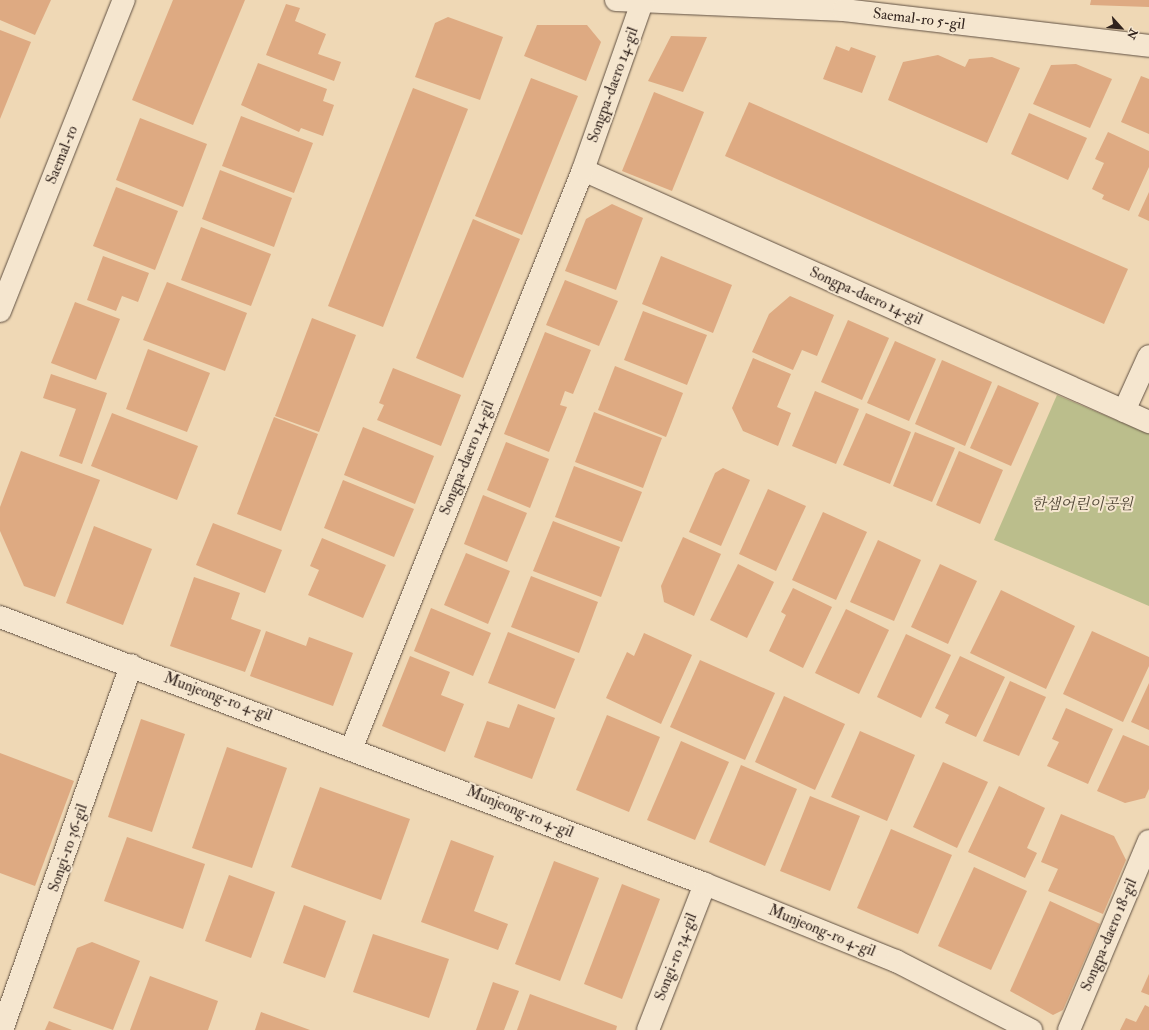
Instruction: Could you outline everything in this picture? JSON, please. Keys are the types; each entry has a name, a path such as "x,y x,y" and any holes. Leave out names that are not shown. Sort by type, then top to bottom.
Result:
{"street":[{"name":"Saemal-ro","path":"0,311 124,0"},
{"name":"Saemal-ro 5-gil","path":"616,0 844,10 1149,46"},
{"name":"Songpa-daero 14-gil","path":"352,747 583,170 643,1"},
{"name":"Songpa-daero 14-gil","path":"583,170 1149,422"},
{"path":"1124,411 1149,356"},
{"name":"Munjeong-ro 4-gil","path":"0,617 352,747 705,884 896,961 1031,1030"},
{"name":"Songi-ro 36-gil","path":"2,1030 131,666"},
{"name":"Songpa-daero 18-gil","path":"1069,1030 1149,841"},
{"name":"Songi-ro 34-gil","path":"648,1030 705,884"}],"green space":[{"name":"한샘어린이공원","path":"1057,395 1149,434 1149,606 994,540"}],"building":[{"path":"0,0 51,0 35,35 0,20"},
{"path":"173,0 245,0 193,125 132,100"},
{"path":"1091,0 1149,0 1149,7 1090,5"},
{"path":"286,4 300,8 295,21 326,34 318,54 341,62 334,81 266,55"},
{"path":"448,17 503,37 480,100 415,77 435,23"},
{"path":"537,25 587,25 601,42 586,81 524,56"},
{"path":"0,30 31,42 0,119"},
{"path":"671,36 707,37 683,92 648,81"},
{"path":"836,46 849,51 851,47 876,56 862,93 823,79"},
{"path":"938,55 965,67 969,59 992,57 1020,68 987,143 888,100 903,62"},
{"path":"258,63 327,89 323,101 334,105 323,136 301,128 299,132 241,105"},
{"path":"1076,64 1112,79 1090,128 1033,104 1051,65"},
{"path":"1141,76 1149,79 1149,134 1121,122"},
{"path":"531,78 578,96 522,235 475,216"},
{"path":"413,88 468,109 383,327 328,306"},
{"path":"654,92 704,112 672,191 622,171"},
{"path":"749,102 1128,269 1104,324 725,156"},
{"path":"1029,113 1087,138 1068,180 1011,154"},
{"path":"241,116 313,143 294,193 222,166"},
{"path":"140,118 207,144 183,207 116,180"},
{"path":"1108,132 1149,151 1149,167 1129,211 1102,199 1104,195 1092,189 1104,163 1095,159"},
{"path":"220,170 292,198 274,247 202,219"},
{"path":"116,187 178,211 155,270 93,246"},
{"path":"1149,192 1149,221 1138,216"},
{"path":"612,204 643,218 616,290 565,271 586,219"},
{"path":"473,219 520,239 463,378 416,358"},
{"path":"201,227 271,254 251,306 181,280"},
{"path":"103,256 149,273 138,302 122,296 116,311 87,300"},
{"path":"661,256 732,285 713,333 642,304"},
{"path":"565,280 618,301 599,346 546,325"},
{"path":"167,282 247,313 225,371 143,340"},
{"path":"790,296 834,315 817,356 802,350 793,370 752,352 769,314"},
{"path":"75,302 120,319 96,380 51,363"},
{"path":"643,311 707,335 687,385 624,360"},
{"path":"312,318 356,335 319,432 275,416"},
{"path":"848,320 889,338 862,400 821,382"},
{"path":"545,332 591,350 573,394 565,391 560,405 567,407 549,452 504,434"},
{"path":"895,341 936,359 909,421 867,403"},
{"path":"148,349 210,373 187,432 126,409"},
{"path":"753,358 791,374 777,407 791,413 778,446 743,431 732,408"},
{"path":"942,360 992,382 965,446 915,424"},
{"path":"615,366 683,393 666,437 598,410"},
{"path":"393,368 461,395 441,446 377,420 384,405 379,403"},
{"path":"51,374 107,393 82,464 59,456 76,409 43,398"},
{"path":"998,385 1039,403 1011,466 970,448"},
{"path":"815,391 859,409 836,464 792,446"},
{"path":"594,412 662,438 643,488 575,462"},
{"path":"112,413 198,446 177,500 91,466"},
{"path":"866,413 911,432 890,484 843,465"},
{"path":"274,417 318,434 281,531 237,514"},
{"path":"363,427 434,456 415,504 344,475"},
{"path":"915,432 955,448 932,502 893,486"},
{"path":"506,442 549,459 530,508 487,490"},
{"path":"21,451 100,480 55,597 24,586 0,531 0,507"},
{"path":"959,451 1003,470 980,524 936,505"},
{"path":"574,466 642,492 622,542 555,517"},
{"path":"723,468 750,480 721,546 689,532 715,473"},
{"path":"343,480 414,509 394,557 324,528"},
{"path":"768,489 806,506 776,571 739,554"},
{"path":"483,495 527,513 507,562 464,544"},
{"path":"823,512 867,532 836,600 792,580"},
{"path":"553,521 620,547 601,597 533,571"},
{"path":"213,523 282,550 265,593 196,565"},
{"path":"94,526 152,549 123,625 66,603"},
{"path":"683,537 721,554 694,616 664,602 661,586"},
{"path":"322,538 386,565 363,618 308,595 319,570 310,566"},
{"path":"878,540 921,560 894,621 850,602"},
{"path":"466,553 510,571 488,624 444,605"},
{"path":"738,564 774,582 747,638 710,620"},
{"path":"940,564 977,581 948,644 911,627"},
{"path":"531,576 598,602 579,653 511,627"},
{"path":"194,577 240,593 231,619 261,630 245,672 170,646"},
{"path":"793,588 832,607 803,668 769,651 786,615 781,612"},
{"path":"1001,590 1075,626 1046,689 970,653"},
{"path":"431,608 491,633 473,676 414,651"},
{"path":"846,609 889,630 859,694 815,673"},
{"path":"266,631 306,646 309,637 353,653 333,706 250,676"},
{"path":"1092,631 1149,657 1149,666 1123,722 1063,694"},
{"path":"508,632 575,659 555,709 488,683"},
{"path":"644,633 692,655 661,724 606,698 627,652 634,656"},
{"path":"906,634 951,655 921,718 877,697"},
{"path":"410,656 450,672 441,695 464,704 445,752 382,726"},
{"path":"960,656 1005,677 976,737 945,723 949,715 935,708"},
{"path":"700,660 775,693 745,760 670,727"},
{"path":"1010,681 1046,697 1019,756 983,741"},
{"path":"1149,683 1149,730 1131,722"},
{"path":"784,696 845,724 815,790 755,762"},
{"path":"518,704 555,718 532,779 474,757 487,721 509,728"},
{"path":"1066,708 1113,729 1088,784 1047,766 1059,742 1052,739"},
{"path":"607,715 660,737 629,812 576,790"},
{"path":"141,719 185,734 152,832 108,817"},
{"path":"860,731 915,755 887,821 831,797"},
{"path":"1123,735 1149,746 1149,789 1145,798 1125,803 1097,791"},
{"path":"681,741 729,762 695,840 647,820"},
{"path":"227,747 287,768 252,868 192,848"},
{"path":"0,753 74,781 35,886 0,873"},
{"path":"943,762 988,782 957,848 913,827"},
{"path":"741,765 797,789 765,866 709,842"},
{"path":"999,786 1045,808 1027,848 1037,853 1025,878 968,852"},
{"path":"320,787 410,819 381,900 291,867"},
{"path":"810,796 860,816 830,891 780,871"},
{"path":"1061,814 1114,836 1126,860 1103,914 1048,891 1058,869 1041,862"},
{"path":"891,829 952,855 918,934 857,908"},
{"path":"127,837 205,864 183,929 104,901"},
{"path":"451,840 494,856 474,911 508,924 498,950 421,922"},
{"path":"554,861 599,878 560,981 515,964"},
{"path":"974,867 1027,891 991,970 938,946"},
{"path":"229,875 275,892 251,958 205,941"},
{"path":"622,884 660,899 622,999 584,984"},
{"path":"1050,901 1100,924 1063,1010 1053,1015 1010,991"},
{"path":"304,905 346,921 325,978 283,963"},
{"path":"373,934 449,959 429,1018 353,992"},
{"path":"92,942 140,961 113,1030 53,1008 77,948"},
{"path":"1149,974 1149,995 1141,992"},
{"path":"150,976 218,1001 208,1030 130,1030"},
{"path":"493,982 519,991 504,1030 476,1030"},
{"path":"530,994 617,1026 616,1030 517,1030"},
{"path":"1145,1005 1149,1007 1149,1030 1120,1030 1126,1018 1136,1022"},
{"path":"261,1012 310,1030 255,1030"},
{"path":"49,1021 72,1030 45,1030"}]}
